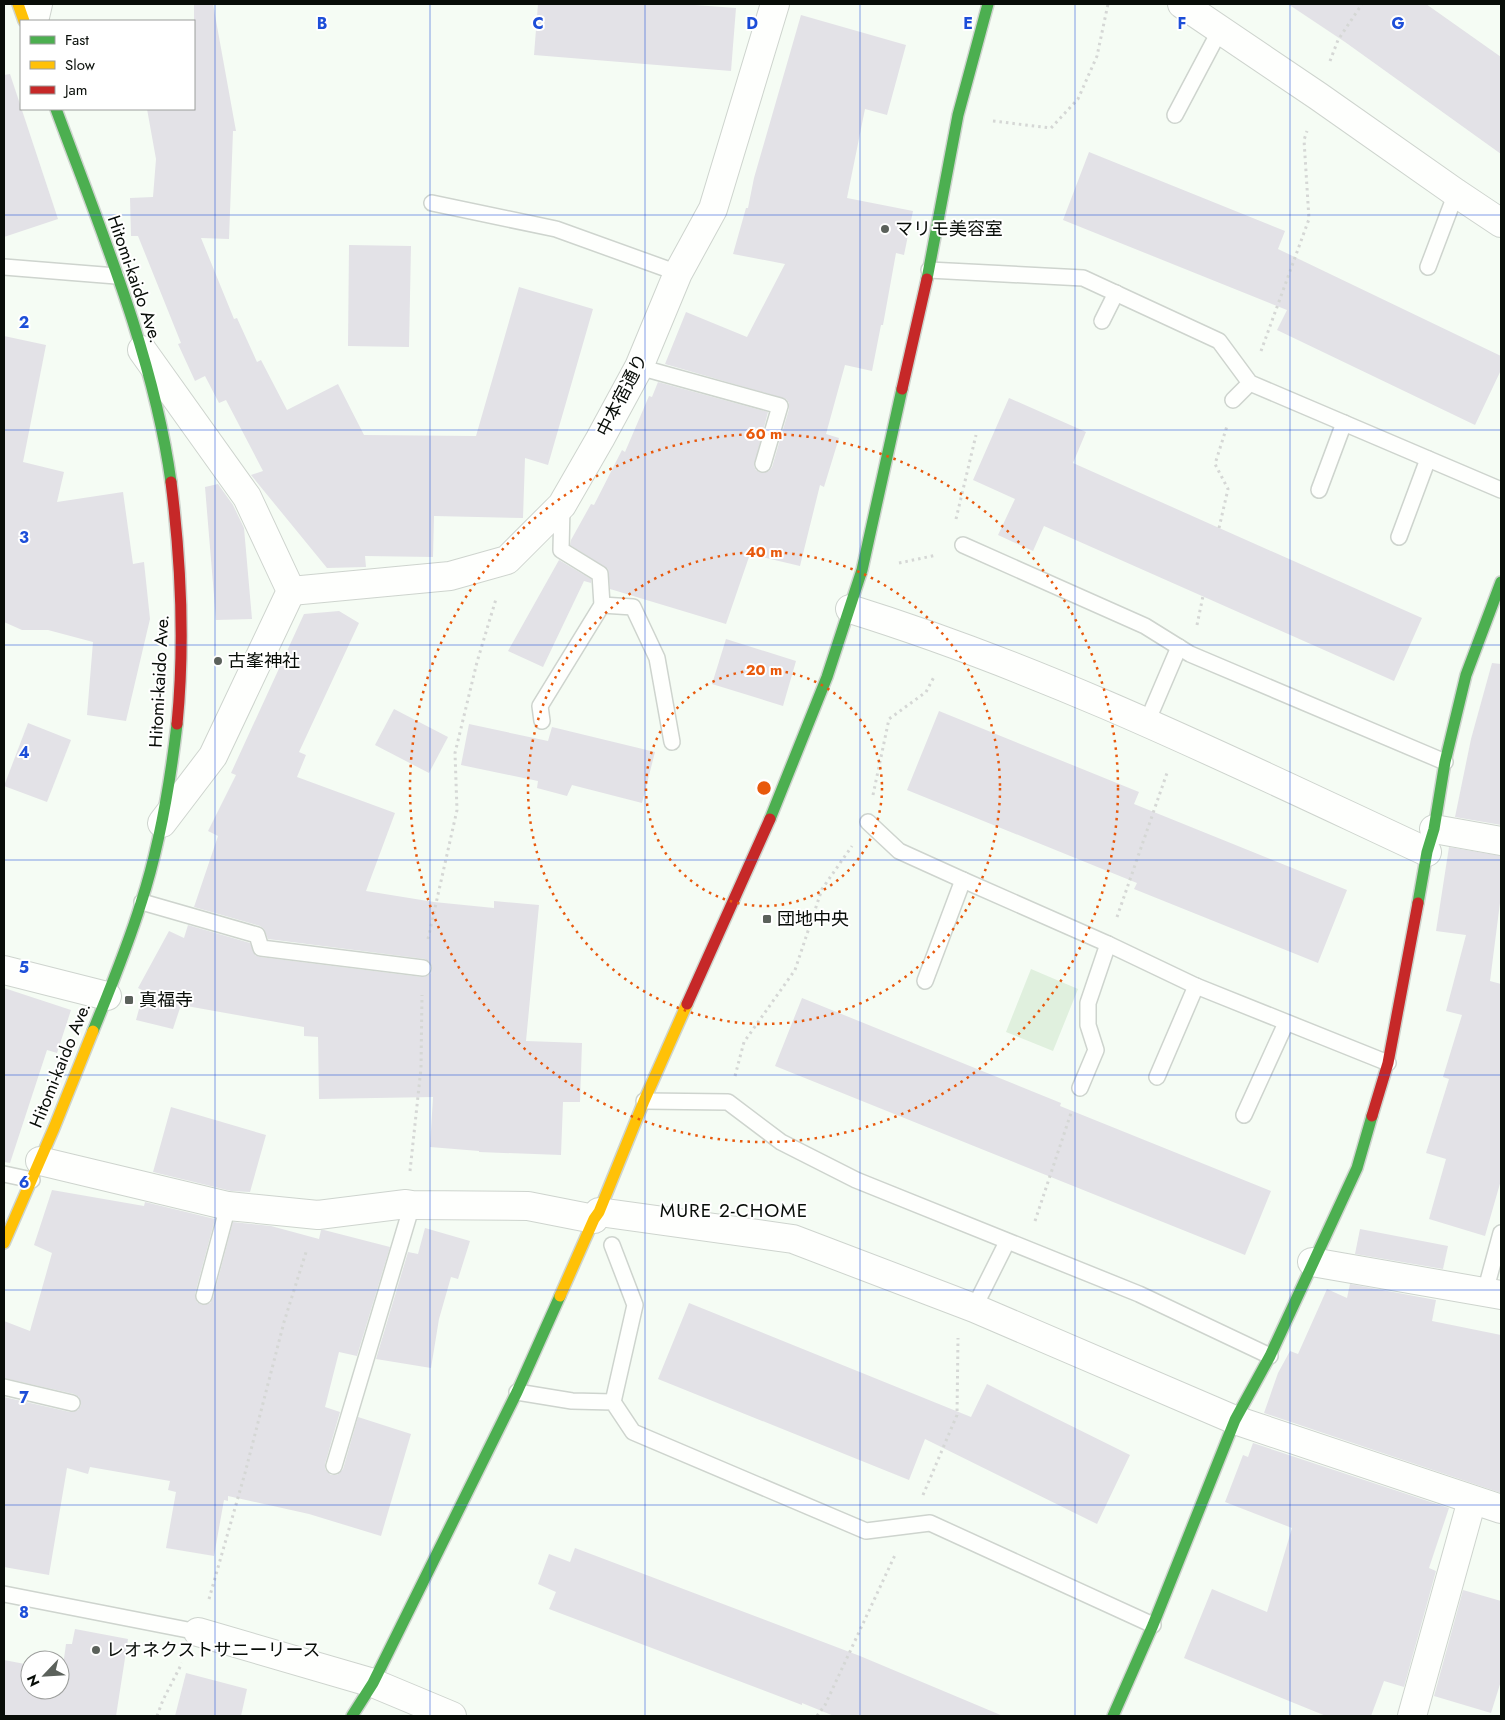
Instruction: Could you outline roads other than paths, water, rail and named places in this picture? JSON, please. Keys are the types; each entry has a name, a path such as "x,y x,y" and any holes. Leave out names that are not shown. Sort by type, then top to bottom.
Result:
{"street":[{"path":"18,4 24,20"},
{"path":"34,20 38,4"},
{"name":"中本宿通り","path":"291,591 450,576 507,560 562,505 639,367 678,274 713,209 775,4"},
{"path":"352,1716 372,1683 517,1392 596,1216 644,1101 778,802 827,677 862,570 929,270 958,115 988,4"},
{"path":"1182,4 1318,96 1456,194 1501,223"},
{"name":"Hitomi-kaido Ave.","path":"4,1243 36,1171 142,902 162,823 175,743 182,655 180,559 172,485 162,427 141,348 56,110"},
{"path":"141,348 247,497 291,591 213,756 162,823"},
{"path":"1113,1716 1153,1625 1235,1420 1270,1356 1357,1168 1388,1063 1445,762 1466,675 1495,615 1501,582"},
{"path":"850,609 1047,678 1180,737 1431,840 1501,841"},
{"path":"4,970 106,996"},
{"path":"36,1171 228,1206 318,1215 409,1204 528,1206 596,1216 793,1239 974,1308 1235,1420 1501,1509"},
{"path":"1312,1262 1493,1294"},
{"path":"1412,1716 1472,1500"},
{"path":"198,1632 372,1683 452,1716"}],"lane":[{"path":"1175,116 1220,30"},
{"path":"1428,267 1456,194"},
{"path":"432,202 556,229 678,274"},
{"path":"4,267 116,276"},
{"path":"929,270 1083,278 1218,341 1250,383 1501,490"},
{"path":"1102,321 1116,293"},
{"path":"639,367 780,406 763,464"},
{"path":"1232,400 1250,383"},
{"path":"1319,490 1344,423"},
{"path":"1399,537 1428,459"},
{"path":"542,721 540,706 602,605 600,574 561,550 562,505"},
{"path":"963,545 1145,626 1185,650 1445,762"},
{"path":"602,605 633,607 657,658 672,742"},
{"path":"1147,722 1185,650"},
{"path":"868,822 899,851 1108,944 1196,986 1388,1063"},
{"path":"924,980 963,880"},
{"path":"142,902 258,935 261,948 423,968"},
{"path":"1080,1088 1096,1050 1088,1024 1088,1003 1108,944"},
{"path":"1157,1077 1196,986"},
{"path":"1244,1115 1286,1023"},
{"path":"644,1101 728,1102 782,1142 856,1180 1139,1294 1270,1356"},
{"path":"4,1174 36,1171"},
{"path":"334,1466 409,1204"},
{"path":"204,1296 228,1206"},
{"path":"1493,1294 1501,1233"},
{"path":"974,1308 1007,1242"},
{"path":"612,1245 635,1305 614,1402 633,1432 866,1531 930,1523 1153,1625"},
{"path":"4,1387 72,1403"},
{"path":"517,1392 572,1401 614,1402"},
{"path":"4,1594 198,1632"}],"place":[{"name":"マリモ美容室","path":"885,229"},
{"name":"古峯神社","path":"218,661"},
{"name":"団地中央","path":"767,919"},
{"name":"真福寺","path":"129,1000"},
{"name":"レオネクストサニーリース","path":"96,1650"}],"district":[{"name":"MURE 2-CHOME","path":"734,1210"}]}
